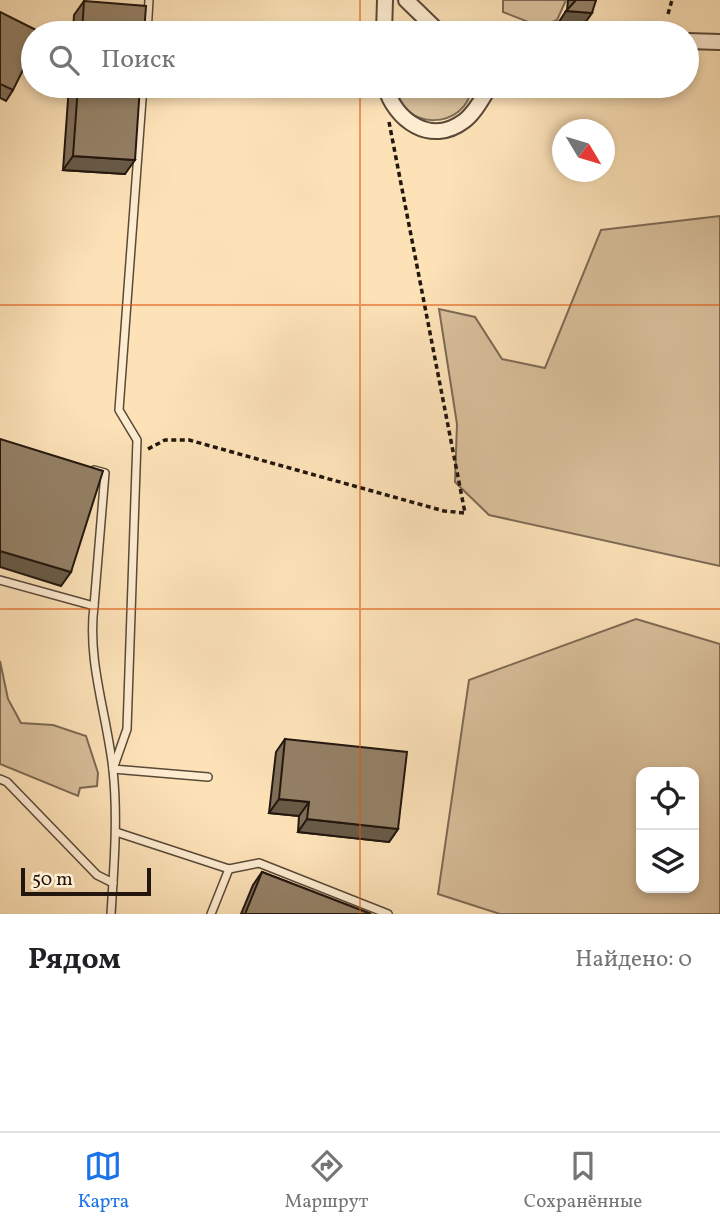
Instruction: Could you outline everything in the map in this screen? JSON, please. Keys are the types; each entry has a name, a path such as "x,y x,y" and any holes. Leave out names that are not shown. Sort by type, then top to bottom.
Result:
{"street":[{"path":"384,21 385,0"},
{"path":"406,0 426,21"},
{"path":"699,41 720,42"},
{"path":"390,98 400,115 415,127 432,131 451,130 467,119 482,98"},
{"path":"477,105 478,98"}],"lane":[{"path":"148,21 149,0"},
{"path":"113,769 127,729 128,620 137,440 119,410 142,98"},
{"path":"79,465 105,473 94,606 93,657 113,769 116,832 111,914"},
{"path":"0,580 94,606"},
{"path":"113,769 208,777"},
{"path":"0,779 7,782 97,875 113,883"},
{"path":"116,832 229,869 259,863 388,914"},
{"path":"211,914 229,869"}],"path":[{"path":"668,14 672,0"},
{"path":"137,455 165,440 189,440 444,511 465,513 388,126 391,103"}],"shaded area":[{"path":"503,0 566,0 555,21 526,21 503,12"},
{"path":"400,98 468,98 459,111 447,118 434,120 409,112"},
{"path":"720,216 720,566 489,515 455,482 457,424 439,309 475,317 502,359 545,368 601,230"},
{"path":"636,619 720,644 720,914 500,914 438,894 469,680"},
{"path":"0,661 8,699 21,723 53,725 86,736 98,773 97,786 80,788 78,796 0,764"}],"building":[{"path":"576,0 596,0 592,13 566,11"},
{"path":"84,1 146,6 145,21 83,21"},
{"path":"0,12 21,22 21,74 13,90 0,84"},
{"path":"77,98 139,98 135,160 73,156"},
{"path":"0,439 103,471 71,572 0,551"},
{"path":"285,739 407,752 398,829 307,819 309,802 279,799"},
{"path":"262,872 371,914 245,914"}]}
